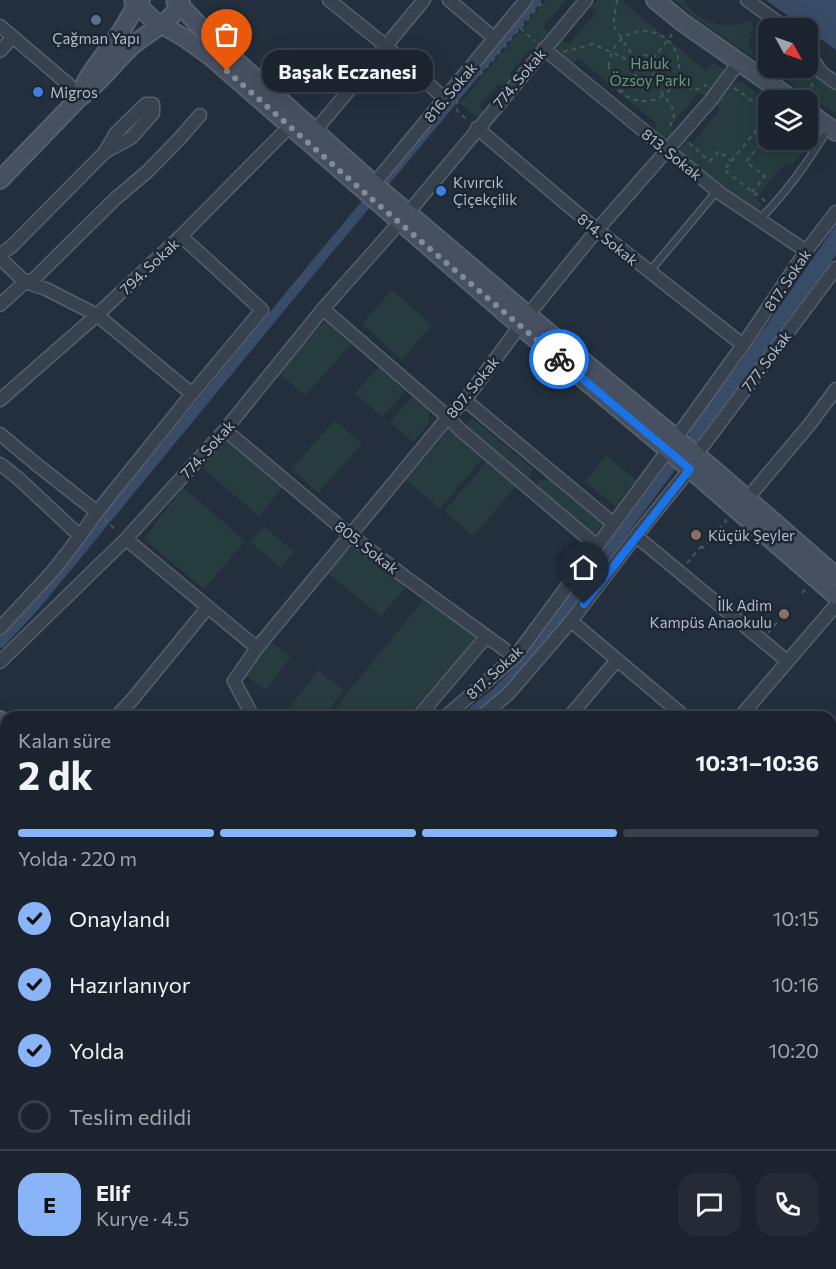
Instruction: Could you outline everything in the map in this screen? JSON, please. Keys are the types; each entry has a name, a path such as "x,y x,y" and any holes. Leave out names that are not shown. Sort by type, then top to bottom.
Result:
{"main road":[{"path":"655,0 782,90"},
{"path":"79,98 86,79 122,30 136,1 152,20 186,39 211,57 290,126 374,192 672,444 836,596"},
{"path":"0,180 131,47 162,25 183,1 214,42 315,132 374,192"},
{"path":"818,117 833,129"},
{"path":"693,462 747,499 836,576"}],"street":[{"path":"329,0 340,5 444,98"},
{"path":"315,132 424,0"},
{"path":"449,0 501,43"},
{"name":"816. Sokak","path":"374,192 444,98 501,43 526,0"},
{"name":"774. Sokak","path":"0,662 124,538 225,430 323,309 404,217 586,0"},
{"path":"747,0 772,18"},
{"path":"0,26 68,84 79,98"},
{"path":"0,51 12,38"},
{"name":"813. Sokak","path":"544,49 717,191 806,251"},
{"name":"807. Sokak","path":"250,711 234,681 257,648 448,417 465,400 524,321 597,230 665,148 680,135 728,79 740,62"},
{"path":"818,68 836,83"},
{"path":"0,305 25,282 34,279 115,199 148,171 200,115"},
{"name":"794. Sokak","path":"0,400 97,315 181,236 290,126"},
{"name":"814. Sokak","path":"477,128 597,230 743,345"},
{"path":"105,152 0,257 25,282 46,289 97,315 192,394"},
{"name":"817. Sokak","path":"452,711 515,657 672,444 743,345 806,251 836,212"},
{"path":"0,628 53,571 192,394 262,310 181,236"},
{"name":"777. Sokak","path":"488,711 509,693 571,621 693,462 836,268"},
{"path":"323,309 597,546"},
{"path":"747,499 810,424 836,389"},
{"path":"465,400 614,524"},
{"name":"805. Sokak","path":"225,430 350,535 515,657"},
{"path":"0,434 98,513"},
{"path":"0,464 80,536"},
{"path":"636,536 787,661"},
{"path":"124,538 257,648"},
{"path":"745,711 836,605"},
{"path":"122,711 208,607"},
{"path":"571,621 678,711"},
{"path":"423,711 486,637"},
{"path":"574,711 617,660"}],"lane":[{"path":"760,219 833,129"},
{"path":"650,272 717,191"}],"path":[{"path":"478,77 501,43 520,28 544,0"},
{"path":"617,0 613,25 634,60 633,70 637,76 644,78 653,75 694,90 728,79 758,105"},
{"path":"653,59 682,21"},
{"path":"520,28 544,49"},
{"path":"638,32 650,32 666,40 677,55 679,67 670,89 652,100 641,101 630,99 621,93 610,74 609,63 617,44 638,32"},
{"path":"555,58 559,53 593,44 634,60 642,55 650,56 656,66 653,75 675,112 665,148"},
{"path":"809,90 821,72"},
{"path":"610,104 637,76"},
{"path":"458,101 456,107 458,111 477,128"},
{"path":"758,128 724,170 772,207"},
{"path":"752,192 765,176 747,162 763,141 754,134"},
{"path":"680,135 710,160 719,151 731,161"},
{"path":"684,567 726,521 723,511"},
{"path":"98,513 124,538"},
{"path":"802,593 807,587"},
{"path":"766,635 780,619"}],"green space":[{"path":"546,0 566,0 543,27 551,35 536,53 530,49 509,74 514,79 506,89 499,83 479,107 484,112 478,118 460,103"},
{"name":"Haluk Özsoy Parkı","path":"598,0 624,0 623,2 705,70 713,63 723,69 723,77 706,97 698,93 670,128 675,133 672,138 665,139 654,130 657,124 578,58 573,64 557,49 562,40 569,44 597,12 591,7"},
{"path":"675,0 683,0 696,15 713,23 732,25 751,20 754,30 750,32 752,38 748,42 753,55 758,55 758,60 694,17"},
{"path":"818,76 836,91 836,114 818,102 818,90 801,90 784,78"},
{"path":"741,81 758,94 758,150 804,150 791,166 786,162 756,198 762,205 756,213 680,153 680,148 688,140 692,144 720,109 716,103 733,84"},
{"path":"392,290 432,325 402,360 362,324"},
{"path":"325,321 351,344 305,396 279,373"},
{"path":"379,367 405,391 382,417 355,393"},
{"path":"413,396 429,410 429,423 413,442 390,422"},
{"path":"472,418 534,470 525,480 464,428"},
{"path":"335,420 362,444 318,493 291,469"},
{"path":"448,430 482,459 440,509 406,480"},
{"path":"225,437 283,487 259,516 200,466"},
{"path":"606,455 636,480 615,506 585,482"},
{"path":"487,461 516,486 473,536 444,511"},
{"path":"549,479 603,523 594,535 538,489 537,480"},
{"path":"183,487 245,541 204,589 144,539"},
{"path":"264,526 294,552 281,568 250,542"},
{"path":"352,547 406,587 381,616 327,573"},
{"path":"423,600 477,637 412,711 340,711 336,707"},
{"path":"271,642 291,656 266,690 246,676"},
{"path":"318,670 344,690 328,711 287,711"}],"water":[{"path":"766,0 836,0 836,50 818,37 818,18 791,18"},
{"path":"836,225 836,255 698,440 687,432 740,363"}],"waterway":[{"path":"0,643 33,608 536,0"},
{"path":"474,711 495,694 522,667 701,427"}],"way so far":[{"path":"227,71 374,201 559,359"}],"place":[{"name":"Çağman Yapı","path":"96,20"},
{"name":"Başak Eczanesi","path":"227,71"},
{"name":"Migros","path":"38,92"},
{"name":"Kıvırcık Çiçekçilik","path":"441,191"},
{"name":"Küçük Şeyler","path":"696,535"},
{"name":"İlk Adim Kampüs Anaokulu","path":"784,614"}],"route":[{"path":"559,359 690,469 584,604"}]}
